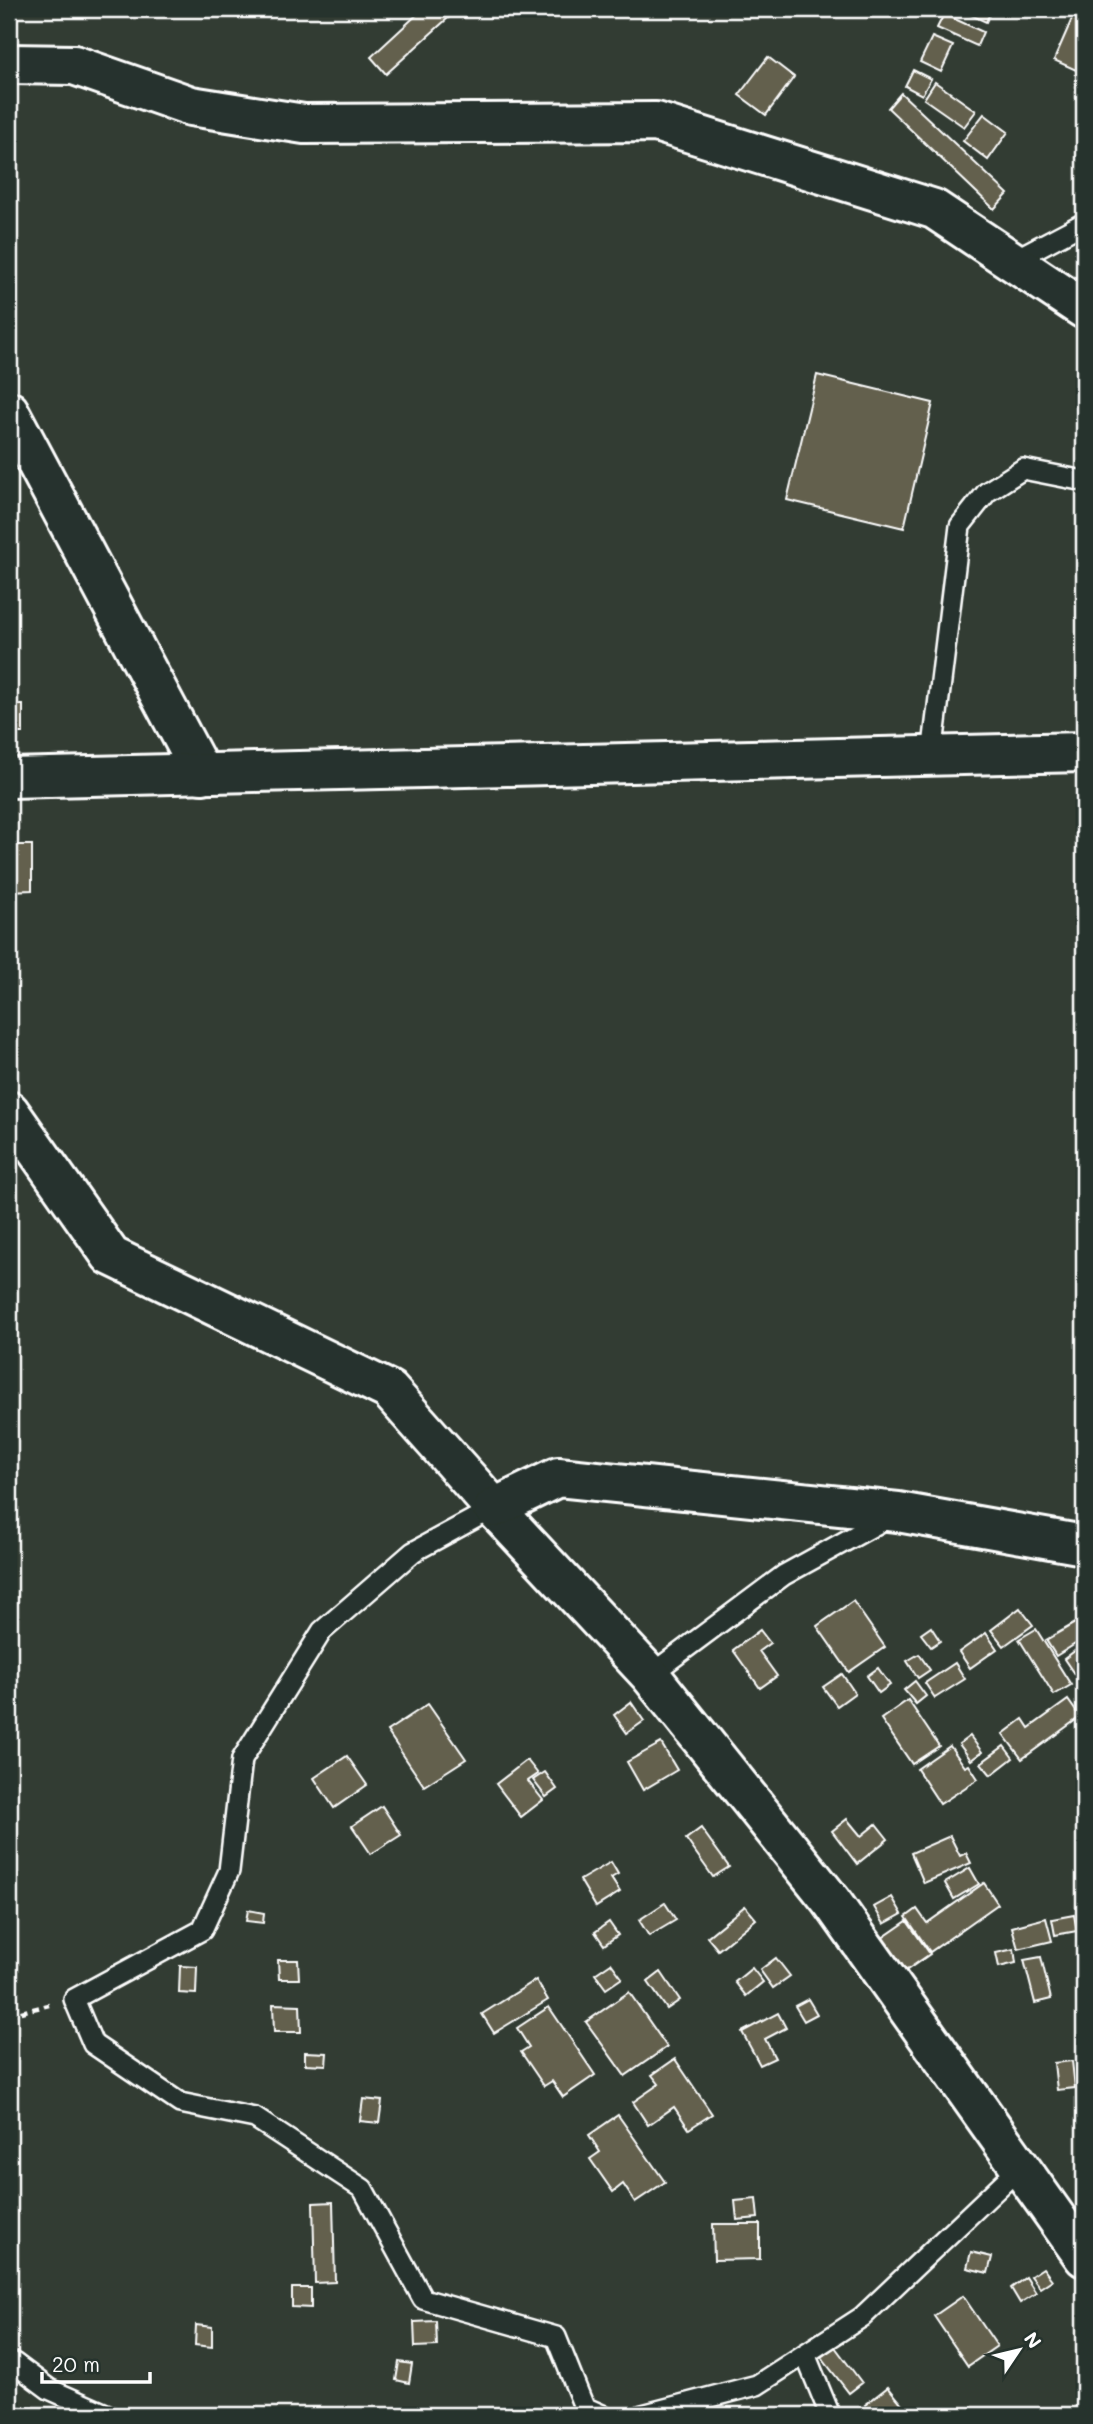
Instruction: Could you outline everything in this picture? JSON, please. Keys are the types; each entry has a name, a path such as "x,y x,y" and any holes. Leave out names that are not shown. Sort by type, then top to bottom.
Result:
{"main road":[{"path":"9,64 74,65 191,106 304,124 656,122 934,209 1084,309"},
{"path":"9,411 202,774"},
{"path":"9,778 1084,752"},
{"path":"9,1111 21,1140 111,1256 389,1390 494,1508 650,1675 832,1902 1084,2257"},
{"path":"494,1508 558,1477 898,1512 1084,1545"}],"lane":[{"path":"1012,261 1084,223"},
{"path":"932,755 960,526 987,492 1023,468 1084,481"},
{"path":"494,1508 413,1552 322,1631 242,1759 229,1871 202,1930 74,1999 93,2044 180,2103 255,2118 363,2189 423,2299 556,2337 584,2407 602,2415"},
{"path":"650,1675 785,1575 898,1512"},
{"path":"642,2415 757,2385 862,2317 1020,2167"},
{"path":"805,2354 830,2415"},
{"path":"14,2363 49,2389 108,2415"}],"path":[{"path":"9,2015 74,1999"}],"building":[{"path":"423,9 458,9 386,74 371,57"},
{"path":"972,9 992,9 986,22 969,14"},
{"path":"1075,12 1084,17 1084,50 1076,70 1054,60"},
{"path":"944,14 983,32 977,46 937,28"},
{"path":"932,37 953,46 941,72 920,62"},
{"path":"768,57 794,77 766,115 739,95"},
{"path":"913,70 931,79 922,95 905,86"},
{"path":"935,82 976,111 964,127 924,99"},
{"path":"901,93 1008,194 994,209 888,108"},
{"path":"984,114 1008,132 988,160 963,141"},
{"path":"817,375 933,403 904,528 787,500"},
{"path":"9,705 23,705 23,733 9,733"},
{"path":"9,824 12,824 12,845 32,845 32,890 9,891"},
{"path":"853,1601 885,1647 849,1672 817,1626"},
{"path":"1020,1608 1033,1625 1004,1646 991,1630"},
{"path":"1084,1618 1084,1655 1077,1643 1056,1656 1046,1640"},
{"path":"931,1627 940,1641 931,1647 921,1634"},
{"path":"1036,1629 1071,1685 1054,1695 1019,1639"},
{"path":"760,1630 770,1643 759,1651 777,1676 760,1688 733,1650"},
{"path":"986,1633 997,1649 970,1668 959,1652"},
{"path":"1076,1650 1084,1662 1084,1682 1081,1684 1064,1659"},
{"path":"919,1654 930,1670 918,1678 907,1661"},
{"path":"955,1663 965,1679 935,1698 925,1683"},
{"path":"878,1668 890,1685 879,1693 867,1676"},
{"path":"842,1674 855,1693 837,1706 823,1687"},
{"path":"915,1681 926,1696 916,1704 904,1690"},
{"path":"908,1700 939,1746 912,1764 881,1719"},
{"path":"1068,1700 1080,1717 1022,1759 1003,1734 1023,1719 1029,1728"},
{"path":"631,1702 644,1721 627,1733 614,1715"},
{"path":"428,1704 466,1759 424,1786 387,1731"},
{"path":"970,1736 982,1752 971,1760 959,1744"},
{"path":"661,1743 677,1770 643,1790 627,1762"},
{"path":"950,1746 965,1767 969,1765 978,1779 940,1804 917,1769"},
{"path":"1004,1746 1013,1758 991,1775 981,1763"},
{"path":"347,1756 367,1785 334,1808 314,1778"},
{"path":"527,1760 538,1774 528,1781 543,1800 521,1817 496,1784"},
{"path":"545,1772 557,1789 546,1797 533,1780"},
{"path":"382,1806 401,1835 371,1854 352,1826"},
{"path":"847,1819 861,1836 876,1824 888,1839 857,1864 832,1831"},
{"path":"701,1828 729,1867 713,1877 686,1839"},
{"path":"950,1836 960,1856 966,1853 971,1863 924,1883 911,1853"},
{"path":"611,1862 618,1874 611,1878 620,1892 596,1907 580,1880"},
{"path":"970,1868 979,1884 954,1899 945,1883"},
{"path":"984,1883 998,1904 930,1952 906,1917 917,1909 927,1923"},
{"path":"892,1897 902,1914 884,1924 874,1907"},
{"path":"665,1903 676,1920 649,1936 639,1920"},
{"path":"745,1906 756,1919 718,1950 707,1937"},
{"path":"248,1910 264,1913 263,1923 246,1921"},
{"path":"1074,1915 1077,1931 1055,1935 1052,1919"},
{"path":"1046,1918 1052,1941 1018,1949 1012,1927"},
{"path":"907,1921 930,1954 901,1974 878,1941"},
{"path":"609,1922 618,1935 604,1945 595,1932"},
{"path":"1014,1949 1016,1963 999,1967 996,1953"},
{"path":"1041,1957 1051,1999 1035,2003 1024,1960"},
{"path":"776,1958 790,1976 773,1988 760,1970"},
{"path":"278,1960 298,1960 299,1979 279,1979"},
{"path":"611,1963 622,1978 606,1989 595,1974"},
{"path":"180,1966 197,1967 196,1994 179,1993"},
{"path":"752,1968 763,1982 746,1996 735,1982"},
{"path":"661,1972 680,2000 667,2009 648,1982"},
{"path":"536,1980 548,2000 494,2033 482,2014"},
{"path":"629,1992 667,2047 625,2076 586,2022"},
{"path":"808,1999 817,2014 804,2021 795,2006"},
{"path":"273,2004 300,2005 301,2032 274,2032"},
{"path":"549,2007 595,2075 563,2097 552,2081 544,2086 521,2052 529,2047 517,2028"},
{"path":"778,2013 786,2028 765,2039 775,2058 760,2065 742,2032"},
{"path":"305,2052 327,2053 326,2065 305,2064"},
{"path":"675,2059 712,2114 689,2129 674,2107 648,2125 633,2102 659,2084 652,2075"},
{"path":"1072,2061 1075,2088 1057,2090 1054,2063"},
{"path":"363,2099 382,2101 379,2123 360,2121"},
{"path":"618,2115 665,2182 635,2202 623,2184 613,2192 590,2159 600,2152 589,2135"},
{"path":"756,2199 758,2218 737,2220 735,2201"},
{"path":"333,2202 335,2282 315,2283 313,2203"},
{"path":"713,2224 760,2224 760,2259 714,2260"},
{"path":"971,2252 992,2257 988,2273 967,2268"},
{"path":"1043,2268 1052,2280 1040,2288 1031,2276"},
{"path":"1026,2277 1036,2293 1020,2303 1011,2288"},
{"path":"292,2288 311,2288 311,2308 292,2307"},
{"path":"963,2296 997,2346 968,2366 934,2316"},
{"path":"436,2321 437,2346 415,2347 414,2322"},
{"path":"196,2325 212,2327 212,2347 195,2345"},
{"path":"835,2347 862,2383 849,2393 821,2357"},
{"path":"399,2362 412,2364 409,2383 396,2380"},
{"path":"888,2387 907,2410 900,2415 873,2415 865,2405"}]}
